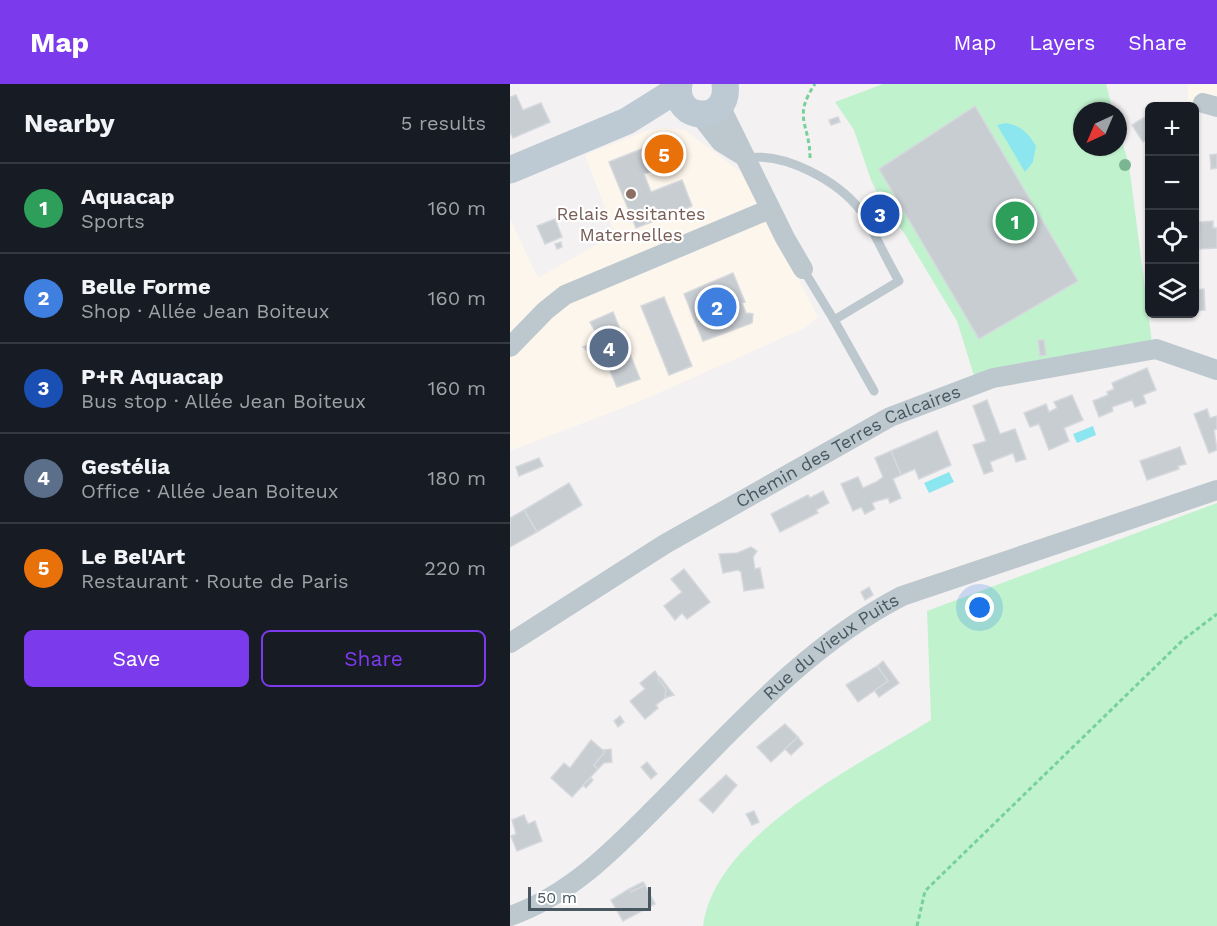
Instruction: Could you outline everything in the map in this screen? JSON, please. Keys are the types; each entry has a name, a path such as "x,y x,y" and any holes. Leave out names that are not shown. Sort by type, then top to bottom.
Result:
{"main road":[{"path":"510,170 627,121 706,95"}],"street":[{"path":"706,95 721,142 747,158 770,209 803,269"},
{"path":"510,347 544,311 565,296 770,209"},
{"name":"Chemin des Terres Calcaires","path":"510,643 665,544 901,413 993,378 1156,349 1217,370"},
{"name":"Rue du Vieux Puits","path":"510,916 573,883 606,857 764,698 823,647 868,614 902,596 1217,490"}],"lane":[{"path":"747,158 774,157 809,172 844,193 862,213 899,281 834,320"},
{"path":"803,269 874,391"}],"path":[{"path":"809,172 810,154 801,113 806,97 815,84"},
{"path":"917,926 925,891 1184,639 1217,614"}],"shaded area":[{"path":"1188,84 1217,84 1217,114 1199,105 1199,102 1188,100"},
{"path":"663,128 685,130 742,173 818,317 805,328 638,402 510,451 510,219 538,278 615,234 585,155 645,131"}],"green space":[{"path":"883,84 1106,84 1111,102 1073,102 1073,156 1126,156 1145,289 1145,318 1149,318 1152,343 1015,364 975,379 957,321 904,233 885,209 871,180 854,130 835,102"},
{"path":"1217,503 1217,926 703,926 713,893 734,861 761,832 794,805 830,781 931,720 927,611"}],"water":[{"path":"1006,123 1024,131 1036,146 1033,162 1025,172 997,125"},
{"path":"1093,426 1096,435 1077,443 1073,434"},
{"path":"949,472 954,482 929,493 924,483"}],"building":[{"path":"516,95 523,110 541,103 550,122 513,138 510,132 510,97"},
{"path":"975,106 1078,281 979,339 879,169"},
{"path":"838,117 840,122 831,125 829,120"},
{"path":"1145,117 1145,141 1143,142 1132,125"},
{"path":"669,138 678,161 644,174 651,192 682,180 692,206 636,228 609,162"},
{"path":"1217,154 1217,168 1211,169 1210,155"},
{"path":"555,219 562,237 545,244 537,226"},
{"path":"1213,221 1213,228 1217,228 1217,248 1200,249 1199,222"},
{"path":"561,242 562,247 557,249 555,244"},
{"path":"733,273 745,302 742,303 746,313 753,314 752,323 703,341 684,294"},
{"path":"1204,289 1205,310 1199,311 1199,290"},
{"path":"664,297 692,366 669,375 641,306"},
{"path":"613,312 640,379 617,387 608,366 605,367 583,347 600,340 590,322"},
{"path":"1038,340 1044,340 1046,355 1040,356"},
{"path":"1147,368 1156,390 1143,395 1146,403 1135,407 1132,400 1112,407 1113,411 1099,417 1093,401 1108,395 1107,392 1114,389 1112,383"},
{"path":"1072,395 1083,420 1064,428 1069,441 1049,450 1039,424 1030,427 1024,413 1046,404 1049,412 1057,408 1054,402"},
{"path":"987,400 1000,434 1015,429 1026,459 1016,462 1013,453 990,462 993,471 984,474 973,445 986,441 973,406"},
{"path":"1207,409 1210,418 1217,416 1217,429 1214,430 1217,450 1209,453 1194,414"},
{"path":"937,431 951,465 919,479 915,469 901,475 891,451"},
{"path":"1180,447 1186,464 1178,466 1179,469 1147,480 1140,461"},
{"path":"891,451 901,475 893,479 901,498 890,503 888,498 872,503 875,509 865,514 861,507 853,511 841,484 858,477 863,488 876,482 883,477 875,458"},
{"path":"539,458 543,466 519,476 516,467"},
{"path":"569,483 582,505 537,532 524,510"},
{"path":"823,491 829,503 816,510 818,513 780,532 771,514 808,495 810,498"},
{"path":"524,510 537,532 510,547 510,518"},
{"path":"751,547 757,551 753,557 755,569 760,568 764,588 744,591 741,572 738,570 723,573 719,554 737,553"},
{"path":"684,569 710,602 687,619 682,613 675,620 664,606 682,592 671,579"},
{"path":"869,587 873,595 865,600 861,592"},
{"path":"883,661 899,683 879,697 874,690 888,681 877,666"},
{"path":"877,666 888,681 858,702 846,685"},
{"path":"655,671 666,689 665,698 656,705 658,708 645,719 630,701 645,689 640,683"},
{"path":"660,677 674,695 665,698 666,689 658,679"},
{"path":"620,716 624,722 618,727 614,721"},
{"path":"785,724 798,737 771,762 757,747"},
{"path":"798,737 803,744 791,755 785,749"},
{"path":"591,740 605,752 594,765 598,769 572,797 551,778 564,763 570,768"},
{"path":"611,749 612,762 604,763 598,769 594,765 605,752 603,750"},
{"path":"647,762 657,774 651,779 641,767"},
{"path":"726,775 737,785 713,813 699,800"},
{"path":"591,778 593,780 586,788 583,785"},
{"path":"754,811 759,822 752,825 746,814"},
{"path":"524,815 528,824 535,821 542,841 517,851 511,836 516,834 512,820"},
{"path":"643,882 645,885 631,892 629,889"},
{"path":"645,885 655,904 623,921 611,900 629,889 631,892"}],"place":[{"name":"Le Bel'Art","path":"664,154"},
{"name":"Relais Assitantes Maternelles","path":"631,194"},
{"name":"P+R Aquacap","path":"880,214"},
{"name":"Aquacap","path":"1015,221"},
{"name":"Belle Forme","path":"717,307"},
{"name":"Gestélia","path":"609,348"}]}
